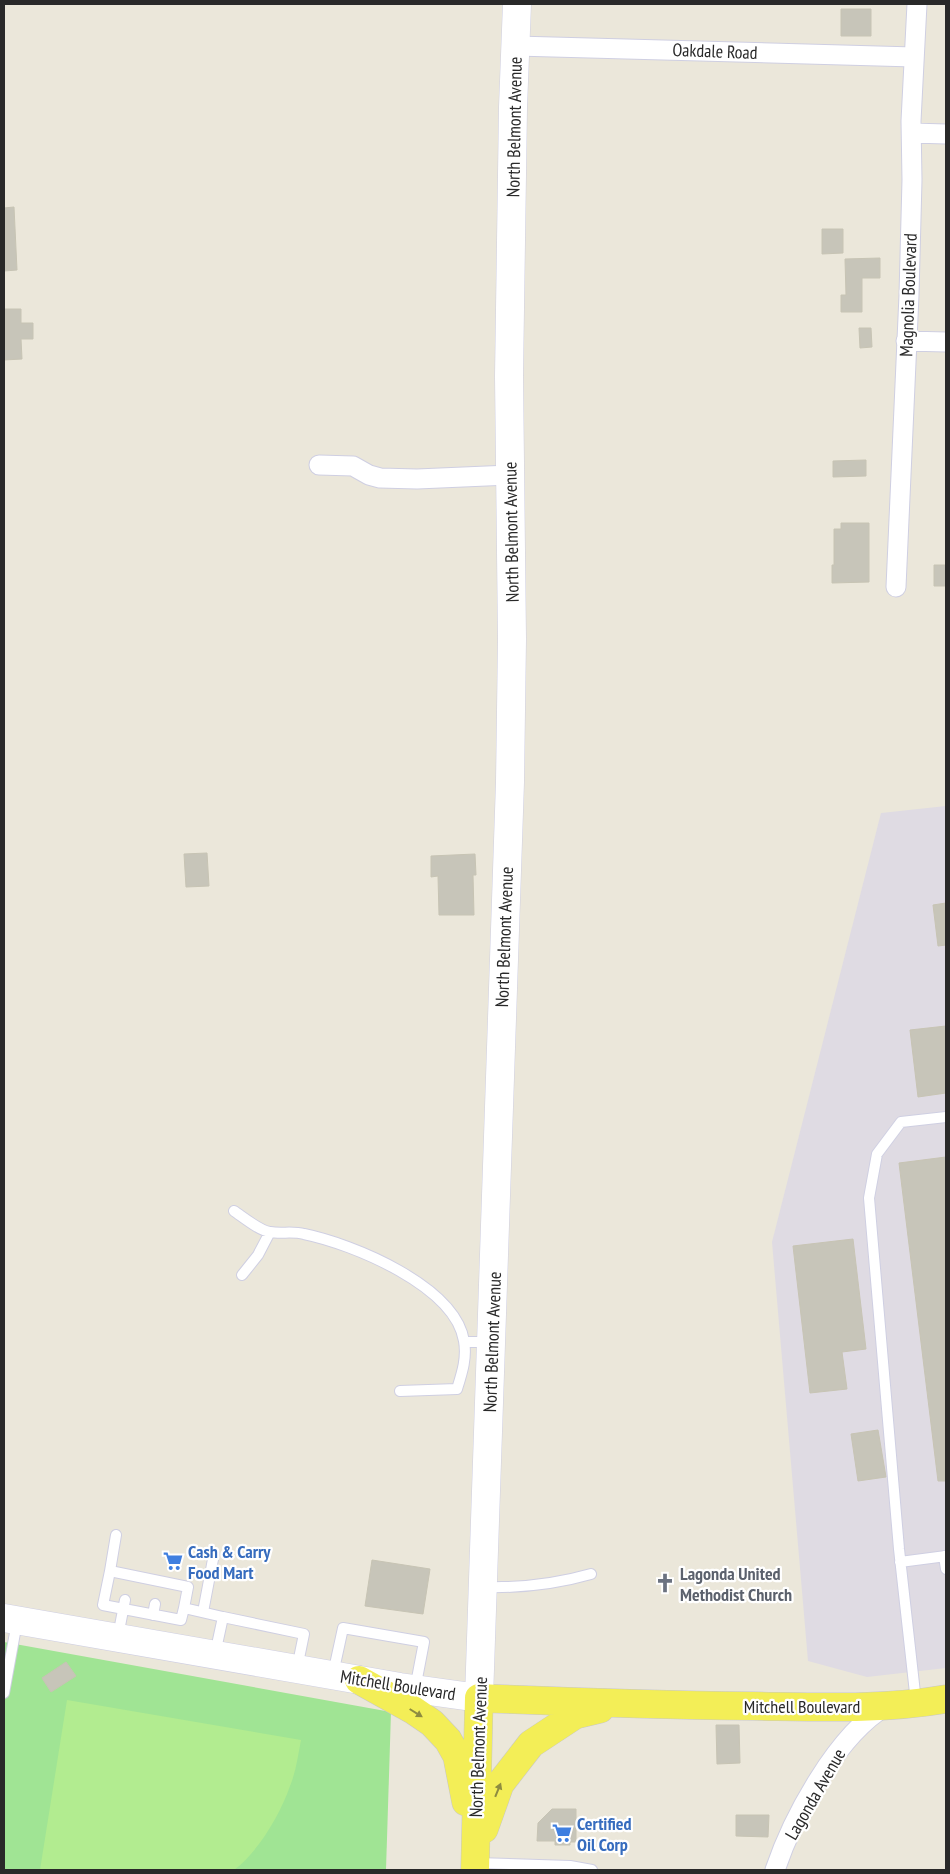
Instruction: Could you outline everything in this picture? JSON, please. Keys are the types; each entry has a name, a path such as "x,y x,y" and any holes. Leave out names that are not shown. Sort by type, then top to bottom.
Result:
{"main road":[{"path":"346,1678 413,1710 432,1723 448,1740 457,1756 475,1862"},
{"name":"Mitchell Boulevard","path":"480,1698 621,1704 886,1706"},
{"name":"North Belmont Avenue","path":"475,1862 480,1698"},
{"path":"886,1706 946,1699"},
{"path":"475,1862 500,1784 531,1744 575,1715 621,1704"}],"street":[{"name":"North Belmont Avenue","path":"480,1698 510,782 512,639 509,376 517,4"},
{"name":"Magnolia Boulevard","path":"896,587 917,4"},
{"name":"Oakdale Road","path":"516,46 914,57"},
{"path":"912,133 946,134"},
{"path":"906,341 946,342"},
{"path":"320,465 353,466 369,475 380,478 417,479 510,475"},
{"name":"Mitchell Boulevard","path":"10,1620 346,1678 480,1698"},
{"name":"Lagonda Avenue","path":"775,1870 794,1826 822,1776 844,1744 861,1724 886,1706"}],"lane":[{"path":"916,1703 900,1562 869,1198 877,1154 901,1122 946,1117"},
{"path":"234,1211 270,1232 303,1233 350,1248 408,1274 436,1296 456,1320 464,1342 466,1352 464,1367 456,1389 400,1390"},
{"path":"242,1275 258,1255 270,1232"},
{"path":"464,1342 492,1342"},
{"path":"110,1571 129,1580 158,1585 188,1587 181,1620 153,1615 124,1604 103,1605 116,1535"},
{"path":"203,1612 214,1554"},
{"path":"900,1562 945,1556 946,1569"},
{"path":"484,1587 516,1588 567,1581 591,1574"},
{"path":"118,1638 124,1604"},
{"path":"153,1615 154,1604"},
{"path":"184,1608 304,1634 297,1669"},
{"path":"215,1656 223,1617"},
{"path":"4,1693 10,1620"},
{"path":"346,1678 343,1628 424,1642 415,1689"},
{"path":"475,1862 570,1866 592,1870"}],"shaded area":[{"path":"946,806 946,1668 867,1677 808,1661 772,1242 881,813"}],"green space":[{"path":"4,1642 391,1712 386,1870 4,1870"},
{"path":"67,1700 301,1740 294,1775 286,1797 260,1843 234,1870 40,1870"}],"building":[{"path":"841,9 871,9 871,36 841,36"},
{"path":"14,207 17,270 4,271 4,208"},
{"path":"822,229 843,229 843,253 822,254"},
{"path":"880,258 880,278 862,278 862,312 841,312 841,295 846,295 845,259"},
{"path":"4,309 21,309 21,323 33,323 33,339 21,339 22,359 4,360"},
{"path":"859,328 871,328 872,347 860,348"},
{"path":"866,460 866,476 833,477 833,461"},
{"path":"841,523 869,523 869,582 832,583 834,529 841,529"},
{"path":"934,565 946,565 946,586 934,586"},
{"path":"207,853 209,886 186,887 184,854"},
{"path":"475,854 476,875 473,875 474,915 439,915 438,876 431,877 431,856"},
{"path":"946,903 946,945 938,946 933,905"},
{"path":"946,1026 946,1093 918,1097 910,1030"},
{"path":"946,1157 946,1481 938,1481 899,1163"},
{"path":"853,1239 866,1349 842,1352 847,1389 810,1393 793,1246"},
{"path":"878,1430 886,1477 858,1481 851,1434"},
{"path":"372,1560 430,1569 423,1614 365,1606"},
{"path":"66,1662 76,1676 51,1692 42,1678"},
{"path":"716,1725 739,1725 740,1763 717,1764"},
{"path":"552,1809 576,1809 576,1842 570,1842 570,1845 555,1845 555,1841 537,1841 538,1823"},
{"path":"736,1815 769,1815 768,1837 736,1836"}],"place":[{"name":"Cash & Carry Food Mart","path":"173,1561"},
{"name":"Lagonda United Methodist Church","path":"665,1583"},
{"name":"Certified Oil Corp","path":"562,1833"}]}
